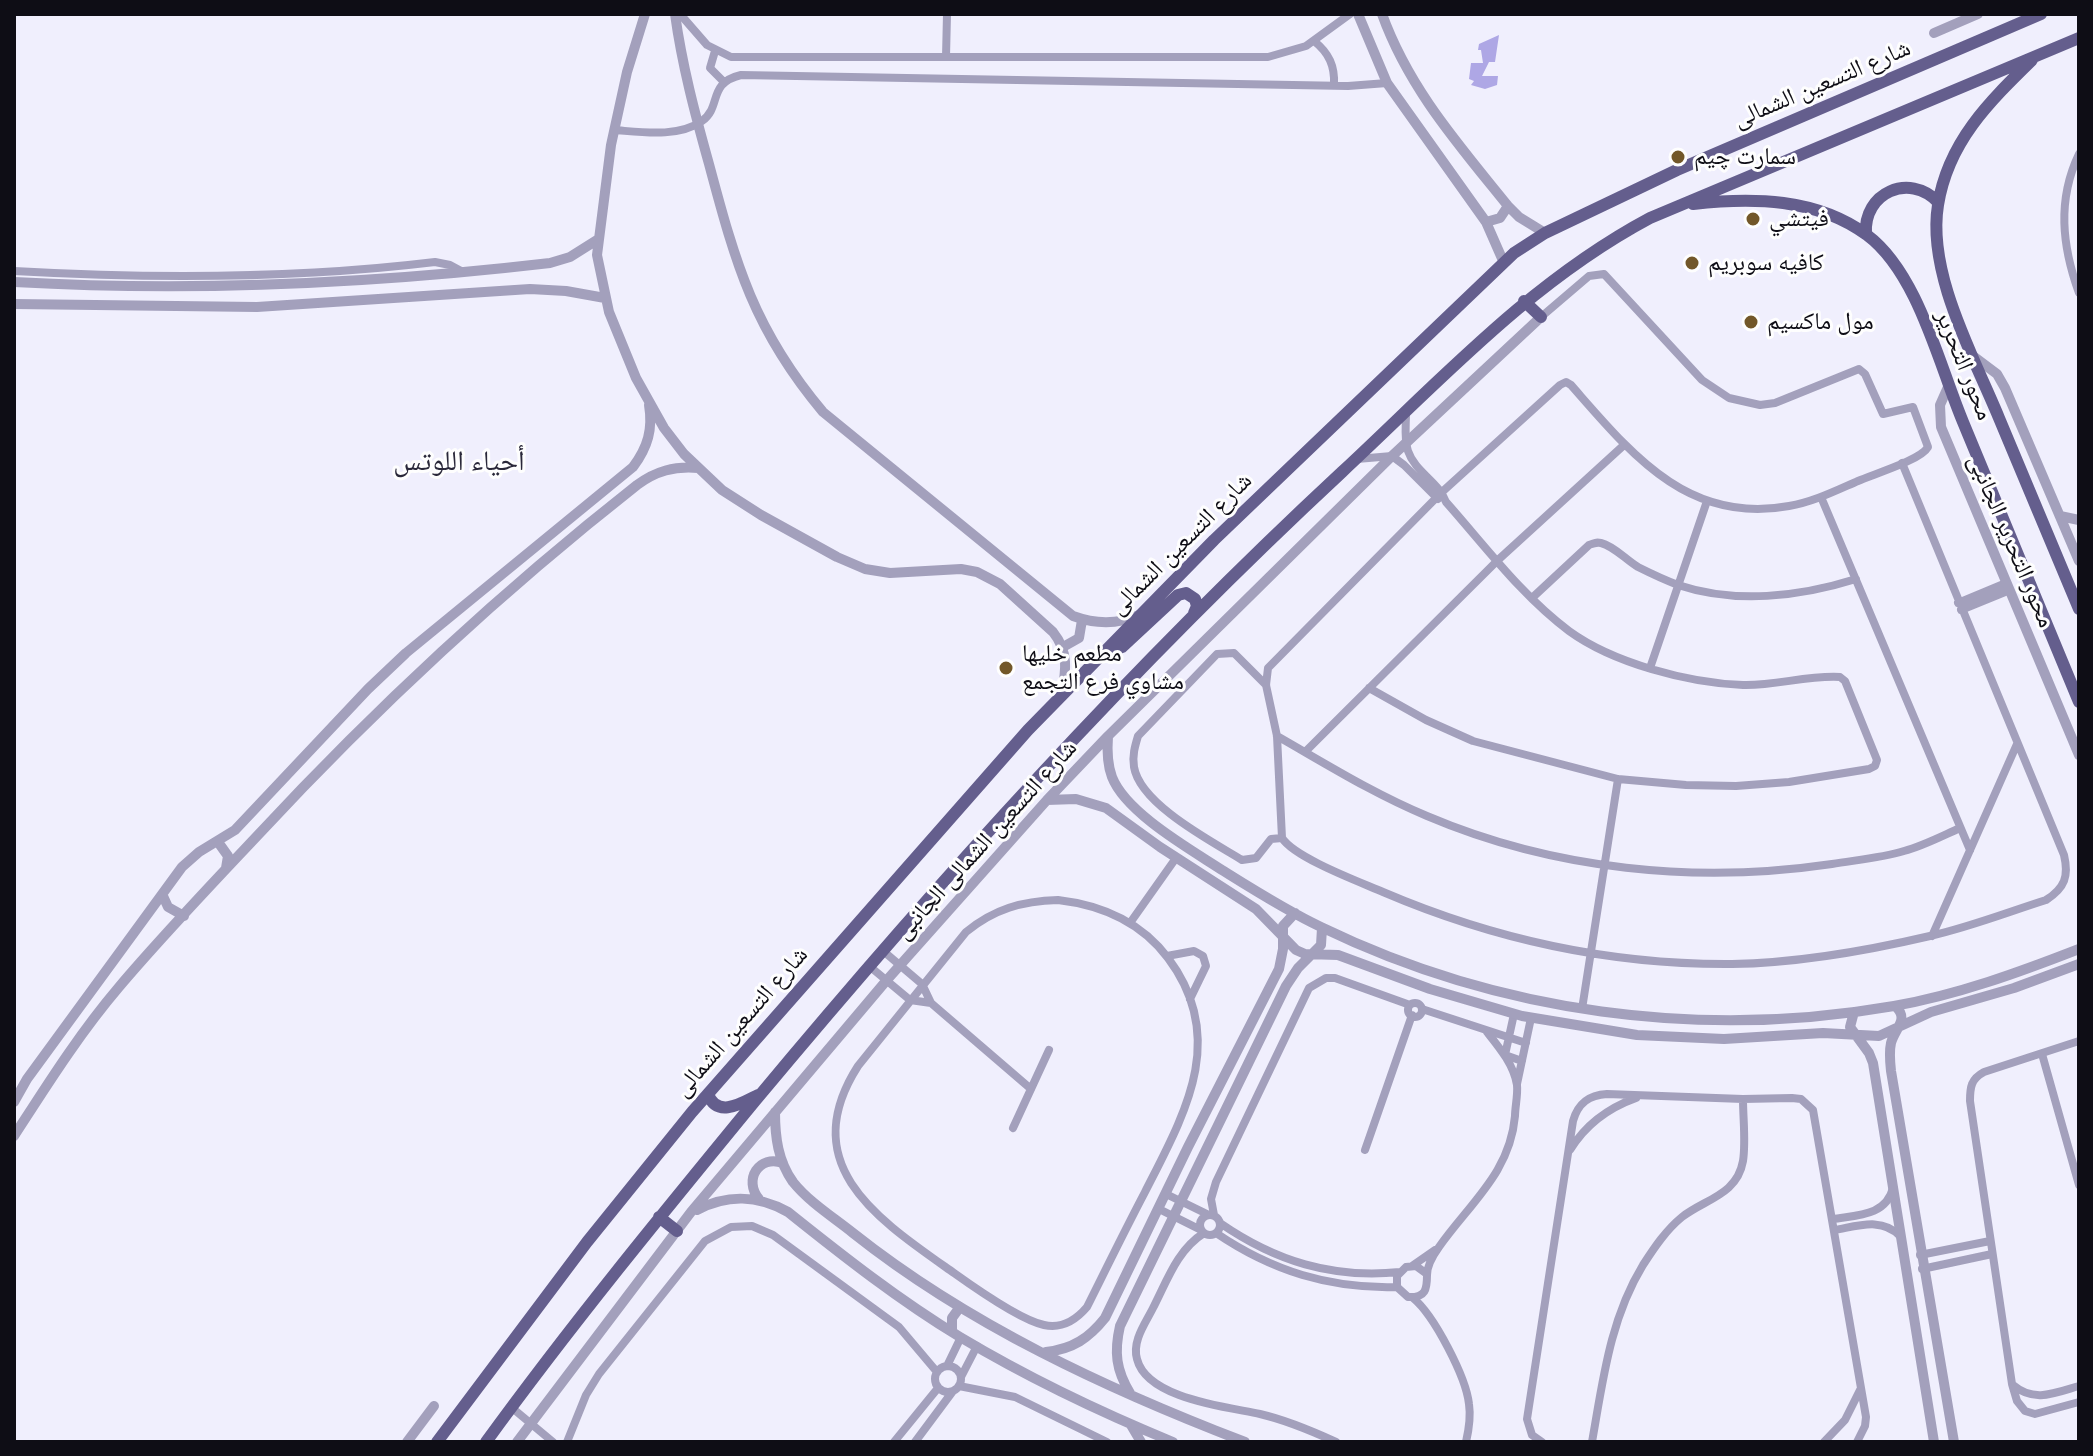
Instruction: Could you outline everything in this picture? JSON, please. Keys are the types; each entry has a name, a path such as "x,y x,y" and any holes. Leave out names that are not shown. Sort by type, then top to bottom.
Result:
{"main road":[{"name":"شارع التسعين الشمالى","path":"437,1442 587,1242 708,1094 926,843 1062,694 1214,540 1504,263 1545,233 1677,170 2041,14"},
{"path":"486,1442 659,1217 868,965 1054,758 1194,613 1524,301 1621,234 1678,206 2079,38"},
{"name":"محور التحرير","path":"2037,56 1989,102 1968,128 1952,158 1938,202 1935,235 1940,268 1973,356 2079,609"},
{"path":"1866,234 1866,219 1872,205 1890,190 1905,187 1920,189 1938,202"},
{"name":"محور التحرير","path":"1678,206 1735,199 1779,202 1821,212 1866,234 1900,272 1918,308 2079,702"},
{"path":"1524,301 1541,317"},
{"path":"1101,655 1122,647 1182,594 1189,594 1195,599 1197,606 1194,613"},
{"path":"708,1094 715,1106 722,1108 735,1106 762,1093"},
{"path":"659,1217 677,1231"}],"street":[{"path":"645,14 627,72 614,130 597,240 605,298 649,405 673,442 737,501 851,564 890,573 961,569 985,575 1000,584 1053,632 1063,647 1066,664 1062,694"},
{"path":"678,14 715,51 736,57 1268,57 1288,54 1314,41 1350,14"},
{"path":"678,14 683,66 741,277 775,348 806,392 823,412 858,442 1060,608 1082,620 1112,623 1141,614"},
{"path":"946,57 947,14"},
{"path":"1358,14 1387,83 1486,222 1504,263"},
{"path":"1382,14 1396,49 1434,115 1508,206 1519,217 1545,233"},
{"path":"1934,33 1978,14"},
{"path":"1314,41 1333,64 1334,85"},
{"path":"715,51 710,68 724,82"},
{"path":"910,78 911,57"},
{"path":"614,130 663,132 698,124 707,116 724,82 741,75 1334,85 1387,83"},
{"path":"2079,154 2068,184 2063,226 2070,267 2079,293"},
{"path":"1486,222 1500,218 1508,206"},
{"path":"14,282 98,287 300,285 550,263 570,257 597,240"},
{"path":"14,271 217,277 435,262 464,272"},
{"path":"1541,317 1589,276 1599,273 1608,276 1702,380 1729,398 1744,403 1775,403 1854,370 1862,370 1881,413 1888,415 1911,406 1914,408 1928,447 1925,452 1902,463 1821,497 1789,506 1733,508 1707,501 1661,478 1624,445 1571,385 1564,382 1439,495 1268,668 1266,685 1277,736 1282,838 1291,848 1344,876 1406,902 1480,928 1590,954 1732,964 1808,958 1932,936 2046,900 2058,893 2065,881 2067,868 2064,855 1902,463"},
{"path":"14,304 257,307 530,289 605,298"},
{"name":"شارع التسعين الشمالى الجانبى","path":"523,1440 531,1423 691,1212 886,981 1047,800 1392,456 1541,317"},
{"path":"1973,356 1997,374 2005,388 2079,561"},
{"name":"محور التحرير الجانبى","path":"1948,387 1940,405 1941,427 2079,755"},
{"path":"14,1102 27,1079 190,859 243,822 406,653 633,467 641,456 650,431 649,405"},
{"path":"1406,413 1407,443 1413,460 1439,495"},
{"path":"1305,752 1498,560 1624,445"},
{"path":"1356,459 1392,456 1404,465 1446,502 1532,598 1570,632 1610,654 1650,668 1707,681 1742,685 1840,677 1845,681 1877,757 1876,763 1869,769 1789,782 1736,786 1618,779 1473,741 1426,720 1369,688"},
{"path":"14,1136 68,1053 118,988 226,868 362,726 543,561 647,478 672,468 698,468"},
{"path":"1821,497 1970,850"},
{"path":"1650,668 1707,501"},
{"path":"2060,516 2079,520"},
{"path":"1532,598 1589,545 1597,543 1604,544 1638,567 1678,585 1749,596 1793,595 1856,579"},
{"path":"1960,607 2008,586"},
{"path":"1063,647 1079,638 1082,620"},
{"path":"1266,685 1234,653 1217,654 1138,736 1133,751 1133,766 1138,781 1148,793 1193,830 1242,860 1256,858 1271,839 1282,838"},
{"path":"1108,736 1108,764 1112,778 1129,803 1185,846 1322,928 1437,974 1532,1000 1639,1018 1724,1022 1854,1012 1895,1006 1954,991 2079,949"},
{"path":"1277,736 1363,786 1449,825 1545,854 1604,865 1669,873 1789,870 1893,854 1960,828"},
{"path":"1932,936 2017,744"},
{"path":"1582,1009 1618,779"},
{"path":"1047,800 1091,802 1119,816 1176,858 1256,909 1296,950 1314,955 1338,955 1430,989 1514,1014 1607,1031 1738,1039 1823,1033 1879,1036 1900,1025 2079,964"},
{"path":"1119,816 1129,803"},
{"path":"218,842 228,856 226,868"},
{"path":"1130,923 1176,858"},
{"path":"163,896 168,907 184,916"},
{"path":"1045,900 1083,903 1130,923 1167,956 1190,999 1197,1026 1197,1069 1186,1107 1161,1160 1087,1307 1079,1316 1058,1326 1035,1322 973,1286 929,1255 866,1204 852,1187 842,1168 835,1126 847,1084 922,984 966,932 984,917 1007,907 1045,900"},
{"path":"1043,1352 1079,1344 1105,1318 1279,969 1286,921 1295,913"},
{"path":"1131,1394 1116,1362 1118,1335 1286,986 1298,968 1321,945 1322,928"},
{"path":"882,950 922,984 931,1003 1031,1089"},
{"path":"1167,956 1194,951 1206,961 1204,972 1190,999"},
{"path":"868,965 910,1000 931,1003"},
{"path":"1216,1233 1211,1199 1216,1182 1309,988 1317,982 1335,978 1410,1005 1417,1003 1422,1009 1526,1043"},
{"path":"1365,1150 1412,1015 1410,1005"},
{"path":"1895,1006 1902,1017 1890,1045 1891,1071 1922,1269 1954,1442"},
{"path":"1412,1015 1417,1016 1422,1009"},
{"path":"1854,1012 1850,1021 1855,1035 1873,1063 1934,1442"},
{"path":"1505,1055 1514,1014"},
{"path":"1166,1194 1214,1218 1268,1252 1304,1266 1342,1273 1400,1272 1439,1247 1485,1192 1503,1164 1513,1133 1517,1085 1531,1018"},
{"path":"1487,1032 1505,1055 1517,1085"},
{"path":"2079,1041 1984,1072 1975,1077 1970,1088 1990,1241 2017,1401 2025,1411 2035,1414 2079,1402"},
{"path":"1013,1128 1049,1050"},
{"path":"2042,1054 2079,1185"},
{"path":"1505,1055 1522,1061"},
{"path":"1542,1442 1532,1435 1527,1419 1573,1121 1581,1104 1598,1095 1801,1099 1813,1110 1861,1386 1865,1426 1857,1442"},
{"path":"1568,1154 1593,1121 1617,1106 1643,1096"},
{"path":"1592,1442 1606,1360 1624,1302 1666,1233 1680,1218 1729,1189 1736,1181 1743,1160 1743,1099"},
{"path":"775,1112 775,1130 783,1163 802,1193 883,1257 1004,1333 1173,1415 1245,1442"},
{"path":"1171,1139 1188,1147"},
{"path":"1161,1160 1178,1167"},
{"path":"759,1199 752,1187 754,1173 770,1161 783,1163"},
{"path":"1833,1219 1878,1210 1888,1200 1893,1187"},
{"path":"691,1212 713,1202 736,1197 759,1199 788,1212 869,1276 956,1334 1131,1425 1173,1442"},
{"path":"1159,1209 1202,1232 1216,1233 1257,1258 1299,1276 1345,1286 1397,1287"},
{"path":"1202,1232 1201,1220 1214,1218"},
{"path":"1835,1230 1880,1224 1900,1236"},
{"path":"567,1442 586,1395 599,1374 705,1241 731,1227 752,1226 773,1235 899,1327 937,1372"},
{"path":"1202,1232 1179,1257 1136,1342 1139,1367 1158,1385 1209,1405 1261,1415 1310,1430 1336,1442"},
{"path":"1920,1255 1990,1241"},
{"path":"1430,1315 1427,1274 1439,1247"},
{"path":"1922,1269 1992,1254"},
{"path":"1412,1266 1421,1268 1427,1274"},
{"path":"1400,1272 1397,1287 1430,1315 1466,1388 1470,1412 1466,1442"},
{"path":"1413,1298 1422,1295 1428,1288"},
{"path":"960,1307 952,1318 956,1334 947,1366 937,1372 935,1380 938,1388 945,1392 958,1385 1015,1397 1107,1442"},
{"path":"993,1354 1004,1347 1004,1333"},
{"path":"916,1442 958,1385 977,1346"},
{"path":"947,1366 958,1371 958,1385"},
{"path":"2012,1384 2027,1394 2045,1396 2079,1386"},
{"path":"1824,1442 1845,1420 1861,1386"},
{"path":"894,1442 938,1388"},
{"path":"2045,1396 2049,1410"},
{"path":"407,1442 434,1406"},
{"path":"511,1407 553,1442"},
{"path":"1131,1425 1141,1442"}],"shaded area":[{"path":"1499,35 1495,62 1489,62 1482,76 1498,76 1497,85 1485,89 1471,85 1474,81 1469,79 1471,63 1483,63 1479,44"}],"place":[{"name":"سمارت چيم","path":"1678,157"},
{"name":"فيتشي","path":"1753,219"},
{"name":"كافيه سوبريم","path":"1692,263"},
{"name":"مول ماكسيم","path":"1751,322"},
{"name":"مطعم خليها مشاوي فرع التجمع","path":"1006,668"}],"district":[{"name":"أحياء اللوتس","path":"459,462"}]}
